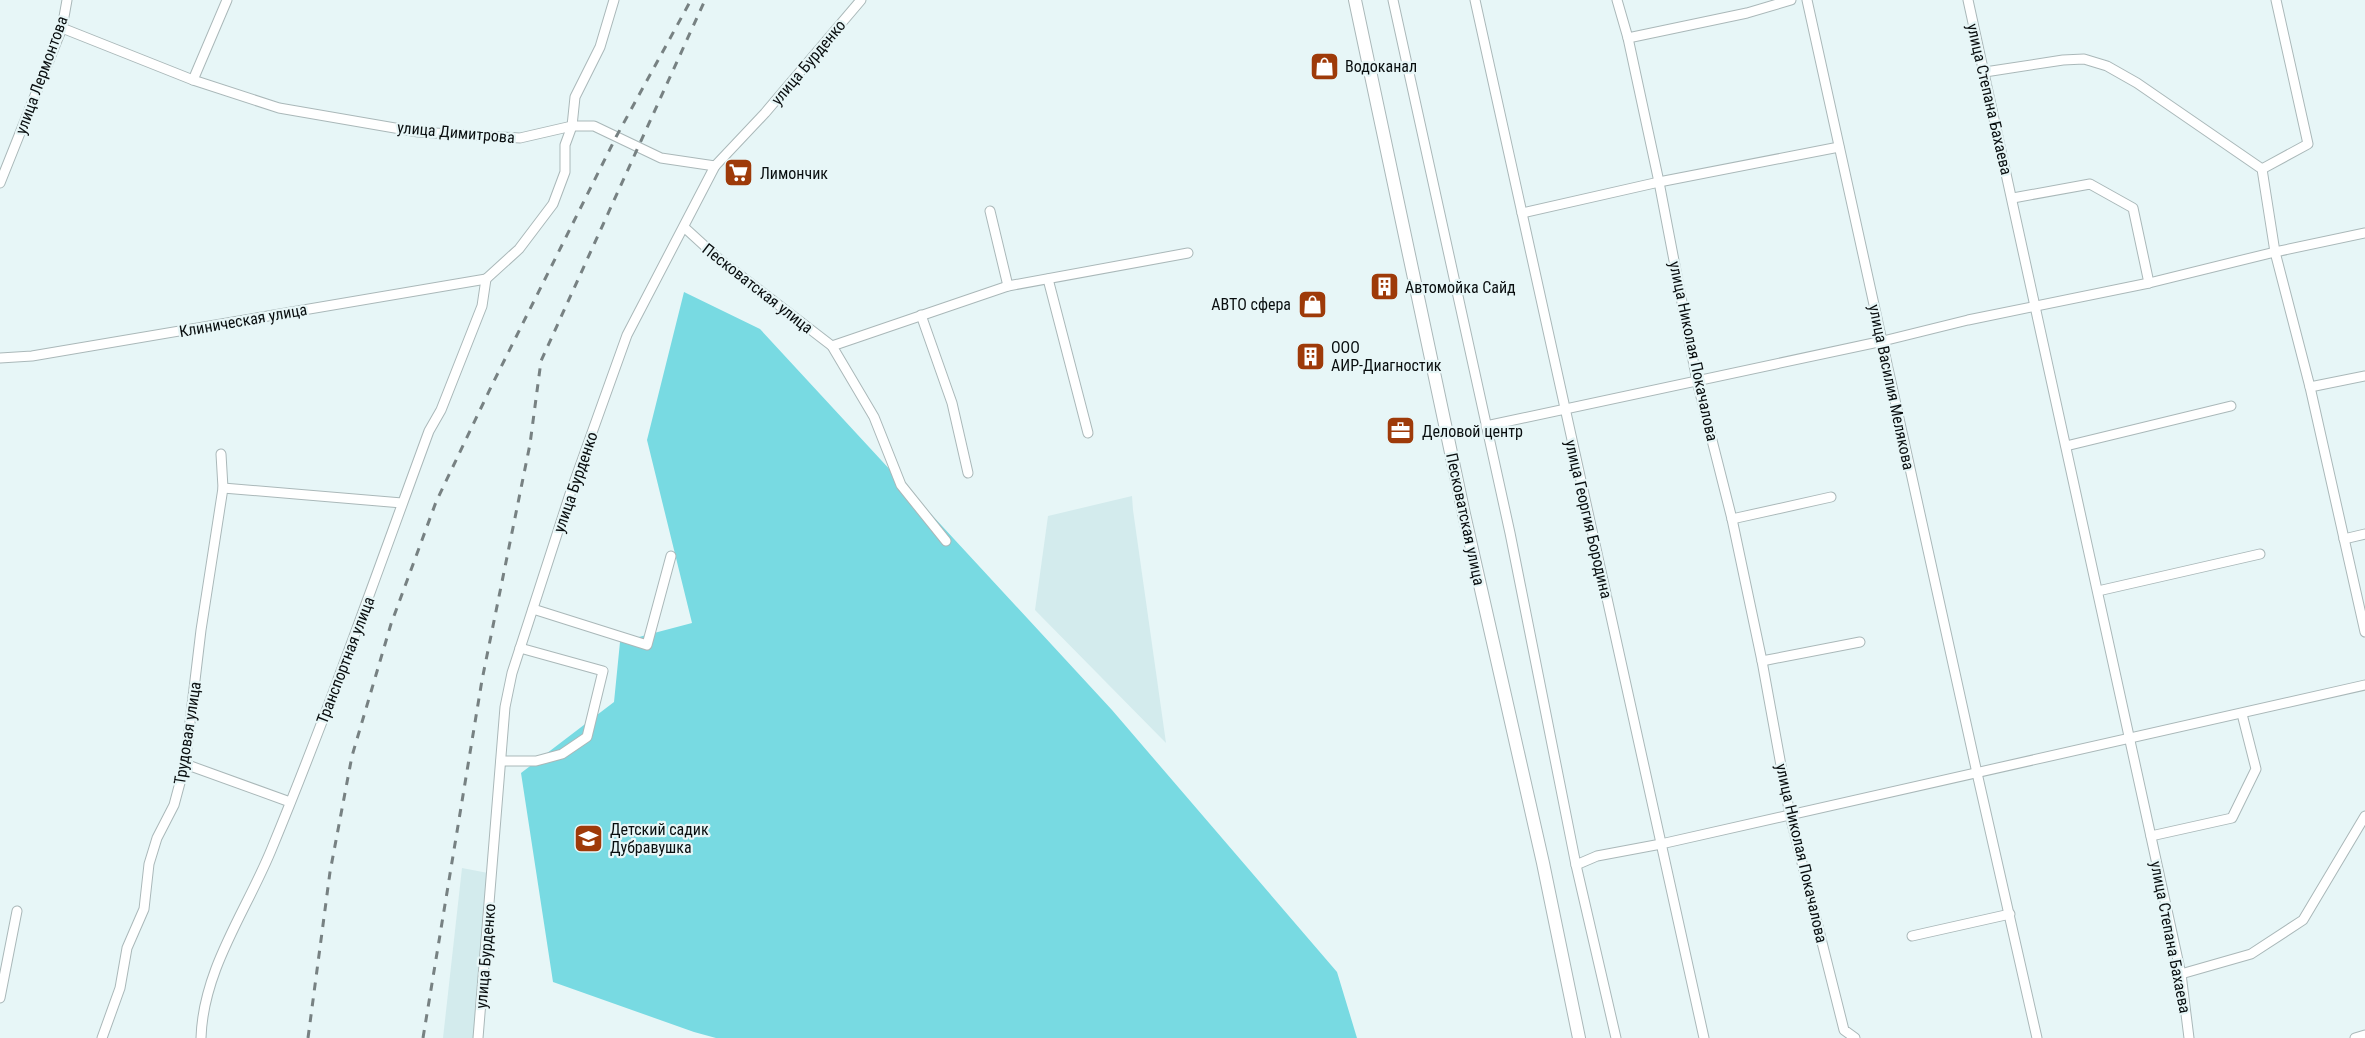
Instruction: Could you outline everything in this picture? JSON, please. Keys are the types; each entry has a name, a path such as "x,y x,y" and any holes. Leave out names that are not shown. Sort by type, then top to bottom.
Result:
{"main road":[{"name":"Песковатская улица","path":"1355,0 1464,514 1543,862 1579,1038"}],"street":[{"name":"улица Лермонтова","path":"0,183 62,28 66,0"},
{"path":"193,80 227,0"},
{"path":"486,279 519,249 553,204 565,172 565,145 572,126 575,97 600,47 614,0"},
{"name":"улица Бурденко","path":"478,1038 505,707 512,673 570,494 627,335 685,228 714,166 759,120 861,0"},
{"path":"1393,0 1486,426 1576,865 1616,1038"},
{"name":"улица Георгия Бородина","path":"1475,0 1704,1038"},
{"name":"улица Николая Покачалова","path":"1617,0 1628,38 1659,182 1698,381 1732,519 1762,662 1790,815 1844,1030 1855,1038"},
{"path":"1628,38 1747,13 1791,0"},
{"name":"улица Василия Мелякова","path":"1807,0 2037,1038"},
{"name":"улица Степана Бахаева","path":"1968,0 2181,974 2189,1038"},
{"path":"2262,169 2308,144 2276,0"},
{"name":"улица Димитрова","path":"62,28 193,80 279,108 418,132 520,138 572,126 594,126 661,158 714,166"},
{"path":"1985,72 2063,60 2084,59 2108,66 2137,83 2262,169 2275,252 2310,387 2365,632"},
{"path":"1522,213 1659,182 1839,147"},
{"name":"улица Степана Бахаева","path":"2013,198 2090,184 2133,208 2150,283"},
{"path":"990,212 1008,286"},
{"name":"Песковатская улица","path":"685,228 719,259 832,346 874,417 901,485 946,541"},
{"path":"1486,426 2150,283 2275,252 2365,233"},
{"path":"832,346 1008,286 1188,253"},
{"name":"Клиническая улица","path":"0,358 32,356 486,279"},
{"name":"Транспортная улица","path":"201,1038 204,1005 213,976 256,885 329,705 429,431 441,410 482,306 486,279"},
{"path":"1048,279 1088,433"},
{"path":"921,315 952,403 968,473"},
{"path":"2310,387 2365,376"},
{"path":"2066,446 2231,406"},
{"name":"Трудовая улица","path":"102,1038 120,988 127,948 144,909 148,864 157,838 174,805 185,764 201,630 224,488 221,454"},
{"path":"224,488 402,503"},
{"path":"1732,519 1831,497"},
{"path":"2344,539 2365,534"},
{"path":"2098,591 2260,554"},
{"path":"533,609 647,645 671,556"},
{"path":"1762,662 1860,642"},
{"path":"501,761 536,761 562,754 587,737 603,671 520,648"},
{"path":"1576,865 1597,856 1661,844 2129,738 2165,732 2365,685"},
{"path":"2151,836 2232,818 2256,769 2242,714"},
{"path":"185,764 290,802"},
{"path":"2181,974 2251,954 2303,920 2365,816"},
{"path":"0,998 17,910"},
{"path":"1912,936 2010,914"},
{"path":"2355,1038 2365,1035"}],"shaded area":[{"path":"684,292 760,329 1112,710 1337,972 1357,1038 716,1038 553,982 521,773 614,702 620,642 692,623 647,440"},
{"path":"1132,496 1166,743 1035,610 1048,516"},
{"path":"462,868 488,873 476,1038 443,1038"}],"railway":[{"path":"308,1038 330,872 352,756 391,624 436,502 616,137 691,0"},
{"path":"423,1038 482,680 530,444 541,361 705,0"}],"place":[{"name":"Водоканал","path":"1324,66"},
{"name":"Лимончик","path":"739,173"},
{"name":"Автомойка Сайд","path":"1384,287"},
{"name":"АВТО сфера","path":"1312,304"},
{"name":"ООО АИР-Диагностик","path":"1310,356"},
{"name":"Деловой центр","path":"1401,431"},
{"name":"Детский садик Дубравушка","path":"589,838"}]}
